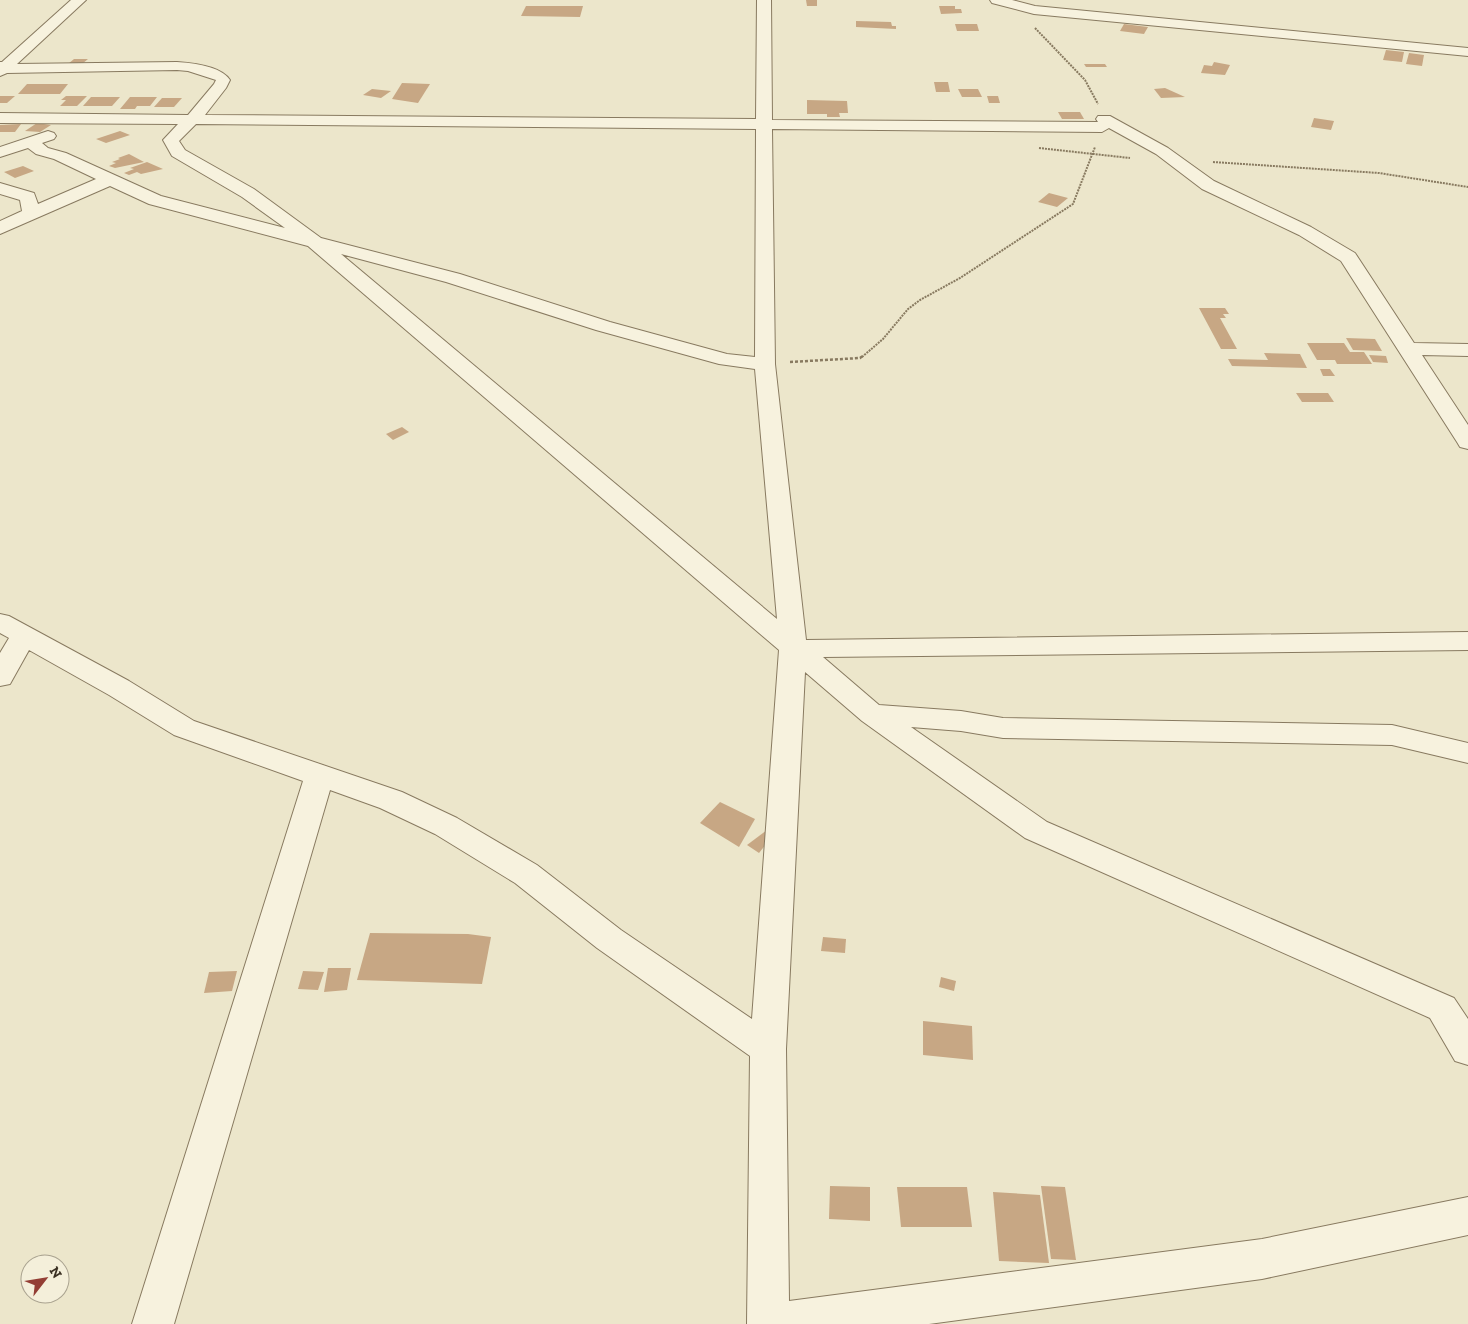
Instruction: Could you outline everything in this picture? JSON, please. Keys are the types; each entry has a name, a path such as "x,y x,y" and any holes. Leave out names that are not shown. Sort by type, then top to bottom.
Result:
{"street":[{"path":"2,69 80,0"},
{"path":"764,0 766,364 793,649 768,1048 768,1324"},
{"path":"997,0 1011,5 1066,13 1468,52"},
{"path":"2,69 177,66 221,78 223,80 221,85 193,119 171,140 178,153 248,193 315,242 872,714 1036,830 1442,1008 1468,1050"},
{"path":"0,118 764,124 1103,123 1176,160 1208,185 1305,231 1348,257 1468,442"},
{"path":"0,152 100,118"},
{"path":"31,142 42,150 60,156 155,200 453,278 603,326 726,360 766,364"},
{"path":"0,229 111,179"},
{"path":"0,188 28,197 31,214"},
{"path":"1408,349 1468,350"},
{"path":"0,677 12,628 119,688 184,728 239,749 391,800 446,826 518,869 608,939 768,1048"},
{"path":"793,649 1468,641"},
{"path":"872,714 961,721 1003,728 1392,735 1468,753"},
{"path":"153,1324 320,775"},
{"path":"775,1324 1262,1259 1468,1216"}],"path":[{"path":"766,364 860,358 883,339 908,309 920,300 960,278 1066,210 1076,198 1103,123 1085,80 1011,5"},
{"path":"1035,148 1092,154 1379,173 1468,187"}],"building":[{"path":"806,0 817,0 817,6 807,6"},
{"path":"526,6 583,6 580,17 521,16"},
{"path":"939,6 955,6 955,9 961,9 962,13 941,14"},
{"path":"856,21 891,22 892,26 896,26 896,29 856,27"},
{"path":"955,24 977,24 979,31 957,31"},
{"path":"1124,24 1148,27 1144,34 1120,31"},
{"path":"1386,50 1404,52 1402,62 1383,60"},
{"path":"1409,53 1424,55 1422,66 1406,64"},
{"path":"74,59 88,59 82,64 68,64"},
{"path":"1214,62 1230,65 1225,75 1201,73 1204,65 1212,66"},
{"path":"1084,64 1105,64 1107,67 1086,67"},
{"path":"934,82 948,82 950,92 936,92"},
{"path":"402,83 430,84 418,103 392,99"},
{"path":"27,84 68,84 60,94 18,94"},
{"path":"1165,88 1185,97 1161,98 1154,89"},
{"path":"372,89 391,91 381,98 363,95"},
{"path":"958,89 978,89 982,97 962,97"},
{"path":"0,96 15,96 7,103 0,103"},
{"path":"66,96 87,96 77,106 60,106 66,100 61,100"},
{"path":"987,96 998,96 1000,103 989,103"},
{"path":"91,97 120,97 112,106 83,106"},
{"path":"130,97 157,97 150,106 120,109"},
{"path":"162,98 182,98 174,107 154,107"},
{"path":"807,100 847,101 848,113 839,113 840,117 827,117 827,114 807,114"},
{"path":"1058,112 1080,112 1084,119 1062,119"},
{"path":"1314,118 1334,121 1331,130 1311,127"},
{"path":"37,123 51,125 40,132 25,131"},
{"path":"21,124 15,132 0,132 0,125"},
{"path":"120,131 130,135 106,143 96,139"},
{"path":"129,154 144,162 115,168 109,166 116,163 112,162 120,159 118,158"},
{"path":"147,162 163,169 141,174 137,172 129,175 124,173 134,169 130,168"},
{"path":"23,166 34,171 15,178 4,172"},
{"path":"1049,193 1068,198 1057,207 1038,202"},
{"path":"1199,308 1225,308 1229,314 1223,314 1226,318 1220,318 1237,349 1221,349"},
{"path":"1346,338 1375,339 1382,351 1353,350"},
{"path":"1307,343 1344,343 1350,352 1364,352 1372,364 1337,364 1335,360 1317,360"},
{"path":"1264,353 1300,354 1307,368 1232,366 1228,359 1268,360"},
{"path":"1369,355 1386,356 1388,363 1373,362"},
{"path":"1320,369 1330,369 1335,376 1323,376"},
{"path":"1296,393 1328,393 1334,402 1302,402"},
{"path":"402,427 409,432 393,440 386,434"},
{"path":"720,802 755,819 739,847 700,823"},
{"path":"767,830 774,834 759,853 747,845"},
{"path":"370,933 468,934 491,937 482,984 357,980"},
{"path":"823,937 846,939 845,953 821,951"},
{"path":"328,968 351,968 347,990 324,992"},
{"path":"237,971 232,991 204,993 209,972"},
{"path":"303,971 324,972 318,990 298,989"},
{"path":"941,977 956,981 954,991 939,987"},
{"path":"923,1021 972,1026 973,1060 923,1055"},
{"path":"830,1186 870,1187 870,1221 829,1219"},
{"path":"1041,1186 1065,1187 1076,1260 1051,1259"},
{"path":"897,1187 967,1187 972,1227 901,1227"},
{"path":"993,1192 1040,1195 1049,1263 999,1261"}]}
